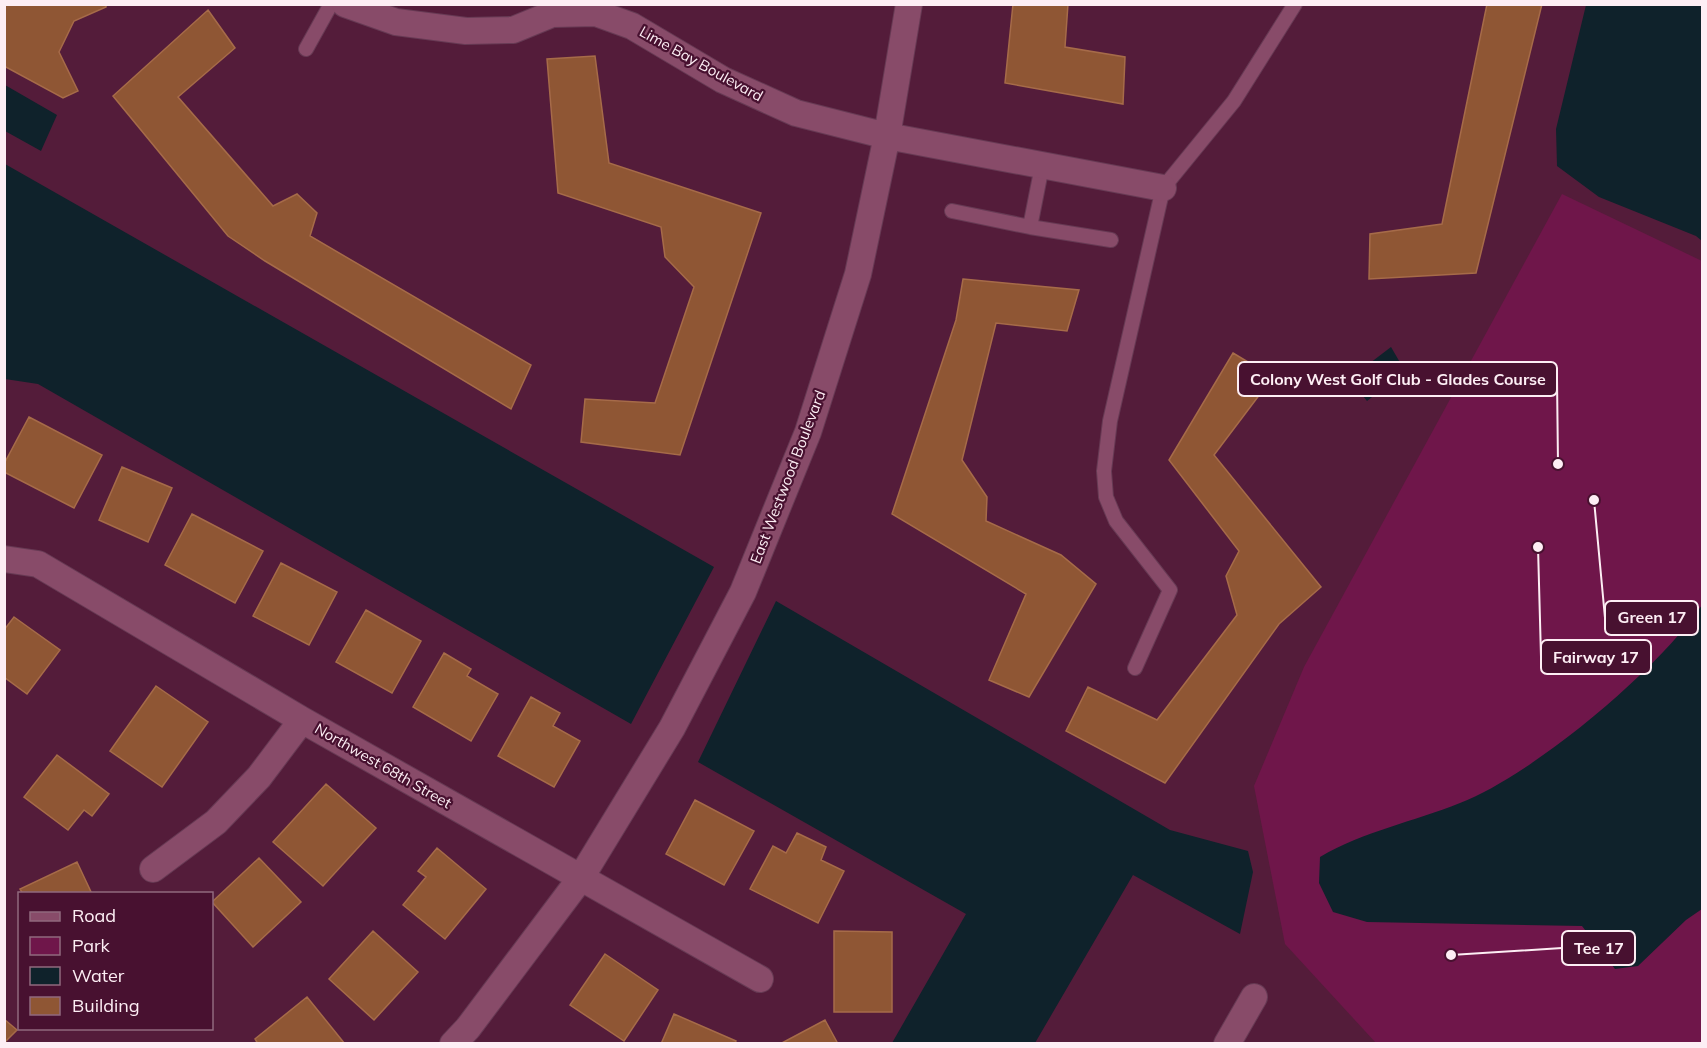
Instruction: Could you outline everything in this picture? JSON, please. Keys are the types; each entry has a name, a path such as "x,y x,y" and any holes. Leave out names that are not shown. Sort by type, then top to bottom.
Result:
{"street":[{"name":"Lime Bay Boulevard","path":"345,4 396,22 466,31 513,30 552,14 596,14 632,26 723,80 796,113 887,136 1163,188"},
{"name":"East Westwood Boulevard","path":"453,1044 468,1028 580,879 672,728 743,592 808,432 858,274 887,136 909,4"},
{"name":"Northwest 68th Street","path":"4,559 38,564 302,720 760,979"},
{"path":"153,869 216,822 259,777 302,720"},
{"path":"1227,1044 1254,997"}],"lane":[{"path":"306,49 331,4"},
{"path":"1135,668 1170,590 1116,521 1106,497 1104,471 1110,421 1163,188 1234,101 1294,4"},
{"path":"1030,227 1042,166"},
{"path":"952,211 1111,240"}],"green space":[{"path":"1562,194 1702,261 1702,1043 1376,1043 1285,944 1254,786 1304,667"}],"water":[{"path":"1586,5 1702,5 1702,241 1696,236 1599,197 1557,166 1556,129"},
{"path":"5,85 57,115 41,151 5,131"},
{"path":"5,164 714,567 631,724 38,384 5,379"},
{"path":"1391,347 1405,371 1367,401 1349,379"},
{"path":"776,601 1170,830 1248,851 1253,872 1240,934 1133,875 1035,1043 892,1043 966,914 698,762"},
{"path":"1702,605 1702,909 1686,920 1638,966 1615,969 1582,926 1367,922 1333,912 1319,883 1320,857 1371,833 1460,803 1490,789 1523,769 1592,718 1626,689 1682,631"}],"building":[{"path":"4,4 106,4 106,7 74,21 59,52 78,91 63,98 4,66"},
{"path":"1013,4 1068,4 1065,47 1125,57 1123,104 1005,83"},
{"path":"1487,4 1542,4 1476,273 1369,279 1370,234 1442,224"},
{"path":"208,10 235,48 178,97 273,206 297,194 317,213 310,236 531,365 511,409 265,261 228,236 113,96"},
{"path":"595,56 609,163 761,213 680,455 581,442 585,399 655,403 694,287 665,257 661,227 558,193 547,59"},
{"path":"963,279 1079,290 1067,331 996,323 962,460 987,497 986,521 1061,555 1096,584 1029,697 989,680 1026,594 892,514 956,320"},
{"path":"1233,353 1273,377 1214,455 1321,587 1279,624 1165,783 1066,731 1088,687 1157,720 1237,615 1226,576 1239,551 1169,460"},
{"path":"29,417 102,455 74,508 4,472 4,464"},
{"path":"122,467 172,488 148,542 99,520"},
{"path":"192,514 263,551 235,603 165,565"},
{"path":"281,563 337,592 309,645 253,616"},
{"path":"366,610 421,641 392,693 336,662"},
{"path":"14,617 60,650 27,694 4,677 4,630"},
{"path":"444,653 471,669 467,676 498,694 471,741 413,707"},
{"path":"156,686 208,722 162,787 110,751"},
{"path":"531,697 560,713 553,726 580,741 554,787 498,756"},
{"path":"57,755 109,794 92,816 84,810 68,830 24,797"},
{"path":"326,784 376,828 323,886 273,842"},
{"path":"695,800 754,831 724,885 666,854"},
{"path":"797,833 826,847 821,860 844,871 818,923 750,889 773,846 786,853"},
{"path":"437,848 486,889 445,939 403,905 426,877 418,871"},
{"path":"259,858 301,902 253,947 213,901"},
{"path":"77,862 91,892 22,892 20,889"},
{"path":"373,931 418,972 374,1020 329,979"},
{"path":"834,931 892,932 892,1012 834,1012"},
{"path":"605,954 658,990 624,1041 570,1005"},
{"path":"307,997 345,1044 258,1044 255,1039"},
{"path":"674,1014 736,1041 735,1044 661,1044"},
{"path":"4,1019 17,1030 4,1043"},
{"path":"825,1020 838,1044 780,1044"}],"place":[{"name":"Colony West Golf Club - Glades Course","path":"1558,464"},
{"name":"Green 17","path":"1594,500"},
{"name":"Fairway 17","path":"1538,547"},
{"name":"Tee 17","path":"1451,955"}]}
